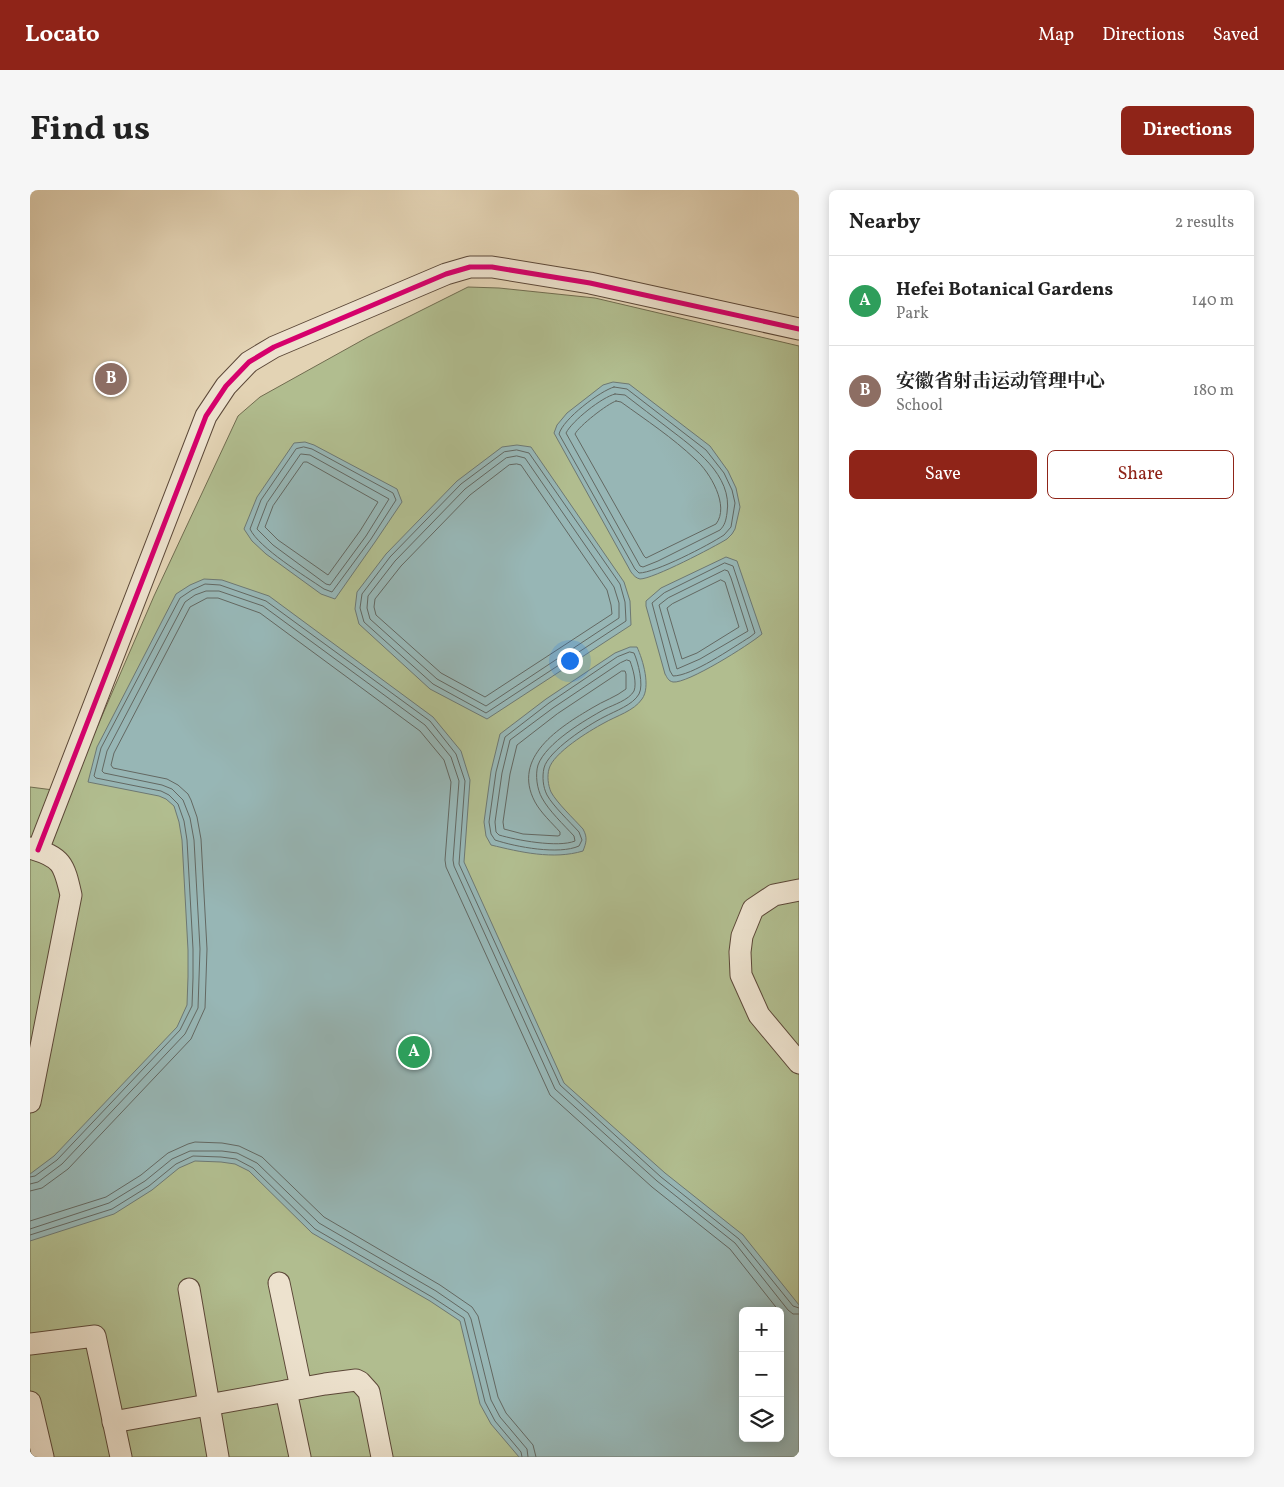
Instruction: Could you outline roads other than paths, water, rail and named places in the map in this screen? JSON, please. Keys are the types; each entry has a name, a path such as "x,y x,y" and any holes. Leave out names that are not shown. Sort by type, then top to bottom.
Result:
{"street":[{"path":"30,1102 71,895 66,873 58,860 34,849 206,416 226,386 249,362 274,347 446,274 470,267 492,267 590,283 799,329"},
{"path":"799,890 774,895 754,909 742,936 740,952 741,975 759,1014 799,1063"},
{"path":"280,1283 294,1389 300,1457"},
{"path":"189,1289 218,1457"},
{"path":"30,1344 95,1336 121,1457"},
{"path":"114,1422 352,1380 360,1382 369,1392 382,1457"},
{"path":"30,1402 43,1457"}],"water":[{"path":"613,382 629,384 710,446 728,471 736,488 740,507 735,529 727,539 647,578 640,579 631,572 554,433 557,425 567,413 603,385"},
{"path":"305,442 397,489 402,502 335,599 321,594 266,554 252,541 244,529 257,497 294,443"},
{"path":"517,445 531,447 624,582 630,601 631,625 487,719 430,689 359,624 355,609 357,592 386,554 457,481 502,447"},
{"path":"726,557 737,561 762,634 732,655 704,671 673,682 665,674 646,601 661,588"},
{"path":"204,579 222,580 269,596 433,717 461,751 470,780 464,862 564,1083 665,1173 743,1235 799,1305 799,1457 519,1457 491,1424 480,1404 460,1321 430,1301 312,1233 249,1171 235,1164 195,1161 179,1168 152,1190 114,1214 30,1241 30,1174 54,1156 177,1027 187,1005 188,950 182,840 174,806 159,796 88,782 97,747 176,594"},
{"path":"630,647 637,647 644,666 646,688 642,699 630,710 597,727 572,743 557,756 549,769 548,780 551,792 585,832 586,840 583,851 572,854 548,855 491,845 486,836 484,822 491,771 500,734 546,699 615,653"}],"place":[{"name":"安徽省射击运动管理中心","path":"111,379"},
{"name":"Hefei Botanical Gardens","path":"414,1052"}]}
